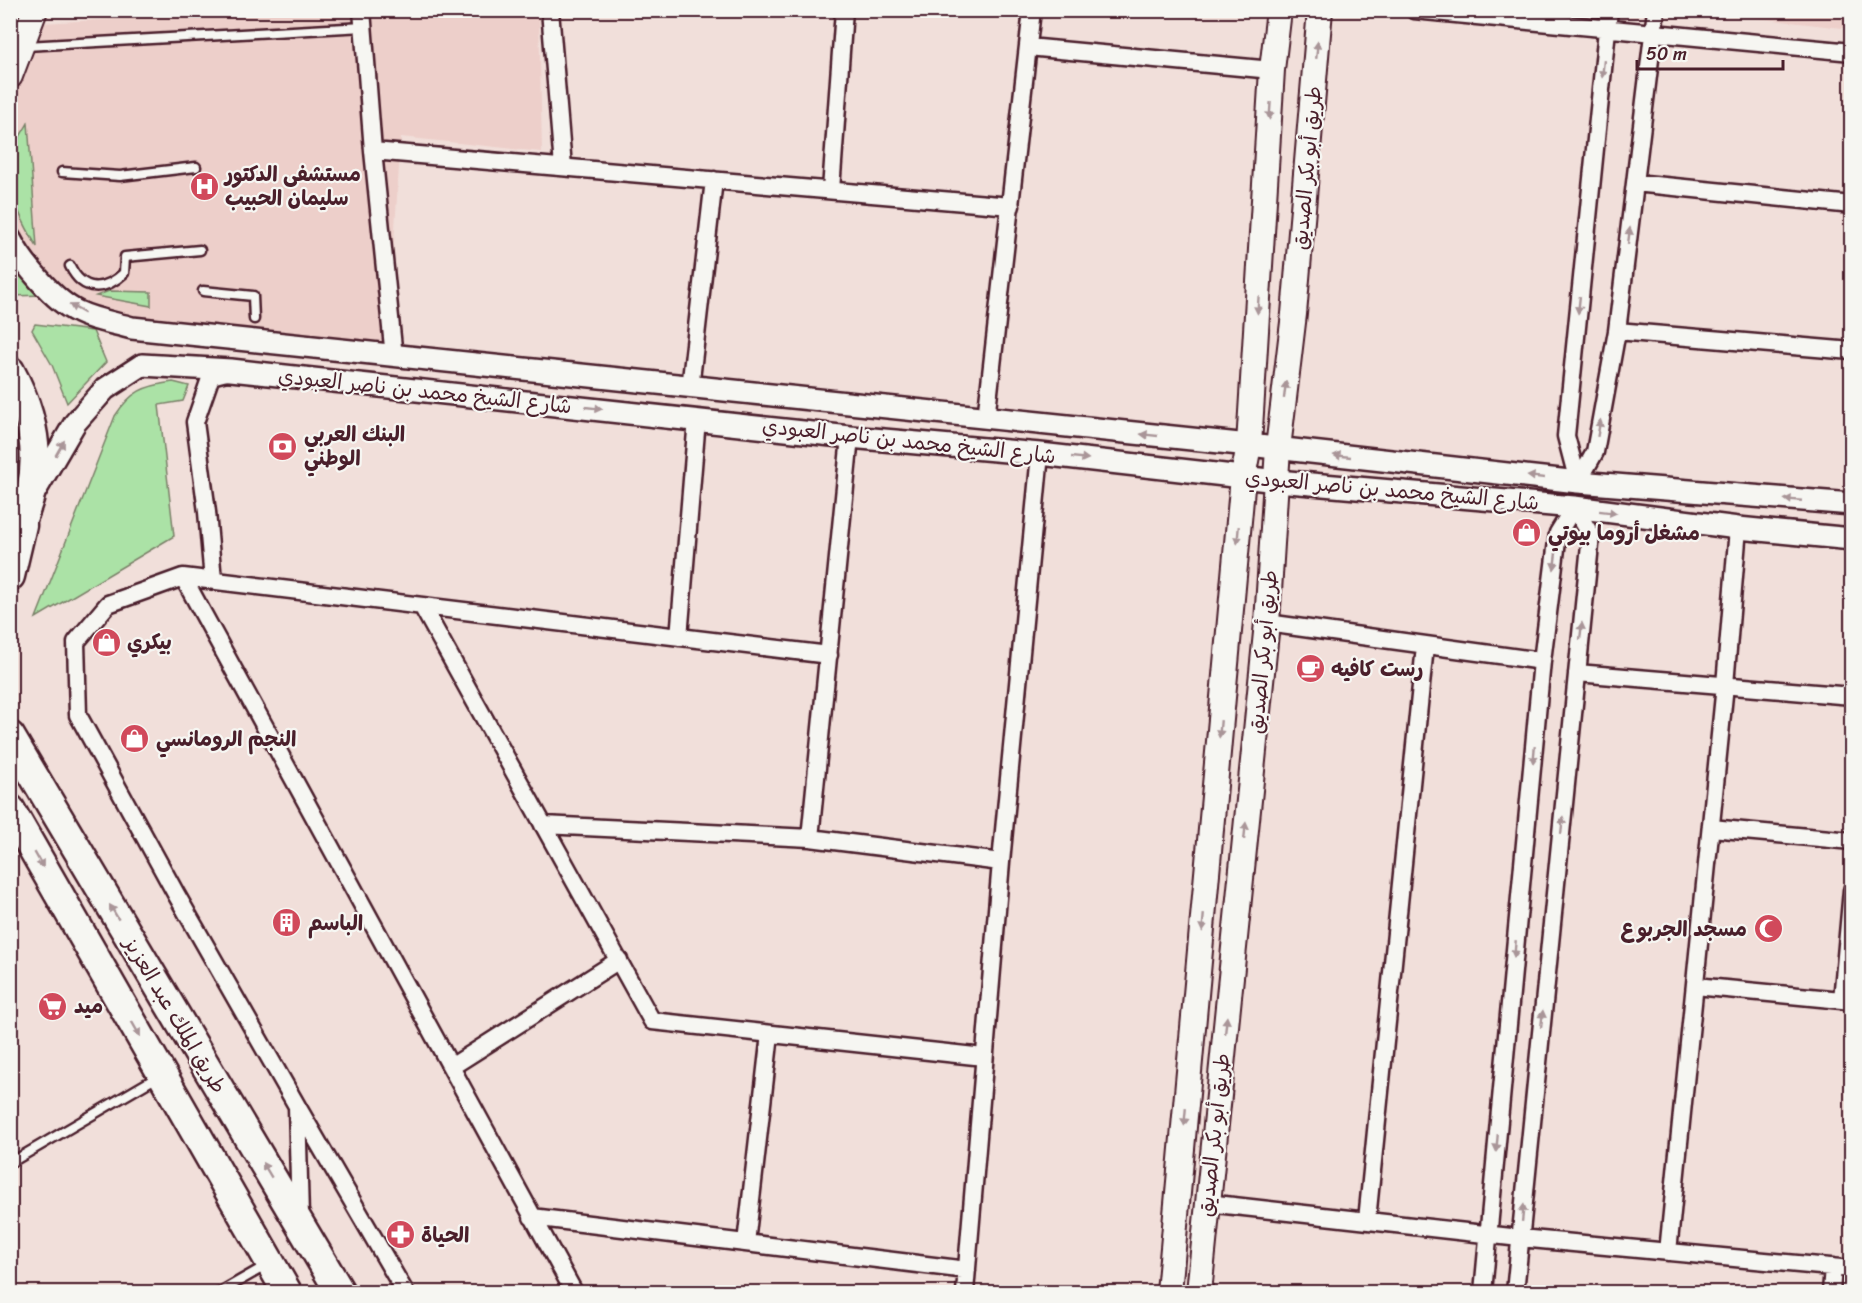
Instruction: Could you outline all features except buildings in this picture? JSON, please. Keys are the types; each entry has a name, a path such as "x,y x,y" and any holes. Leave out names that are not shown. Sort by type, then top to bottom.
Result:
{"highway":[{"path":"10,371 26,400 36,449 10,576"},
{"name":"طريق الملك عبد العزيز","path":"11,738 340,1293"},
{"name":"طريق الملك عبد العزيز","path":"10,809 287,1293"}],"main road":[{"path":"10,76 24,46 35,10"},
{"name":"طريق أبو بكر الصديق","path":"1169,1293 1243,477 1249,445 1272,70 1278,10"},
{"name":"طريق أبو بكر الصديق","path":"1199,1293 1267,622 1278,448 1294,314 1320,10"}],"street":[{"path":"550,10 563,167"},
{"path":"831,190 844,10"},
{"path":"986,419 1032,10"},
{"path":"1414,10 1851,52"},
{"path":"1578,482 1566,436 1609,10"},
{"path":"1578,482 1595,452 1617,331 1656,10"},
{"path":"363,19 373,151 394,357"},
{"path":"1028,48 1272,70"},
{"path":"373,151 1011,206"},
{"path":"690,388 714,180"},
{"path":"1635,183 1851,205"},
{"name":"شارع الشيخ محمد بن ناصر العبودي","path":"10,239 18,254 77,312 132,328 1278,448 1578,482 1851,504"},
{"path":"1617,331 1851,351"},
{"name":"شارع الشيخ محمد بن ناصر العبودي","path":"22,521 75,423 105,389 142,365 231,370 850,437 1040,454 1277,481 1574,507 1738,528 1851,539"},
{"path":"213,580 195,422 212,376 231,370"},
{"path":"679,637 697,419"},
{"path":"810,838 850,437"},
{"path":"969,1292 967,1270 984,1057 1040,454"},
{"path":"1483,1293 1542,661 1558,533 1574,507 1591,535 1515,1293"},
{"path":"1668,1252 1725,685 1738,528"},
{"path":"183,577 574,1293"},
{"path":"405,1293 297,1106 78,715 76,642 108,604 183,577 829,655"},
{"path":"422,606 652,1021 984,1057"},
{"path":"1267,622 1542,661"},
{"path":"1367,1220 1425,646"},
{"path":"1577,673 1851,696"},
{"path":"543,825 810,838 1001,862"},
{"path":"1711,828 1851,841"},
{"path":"1695,986 1847,1001 1851,891"},
{"path":"451,1067 619,960"},
{"path":"746,1243 770,1034"},
{"path":"297,1106 296,1153 301,1226"},
{"path":"1207,1203 1520,1238 1851,1269"},
{"path":"532,1217 967,1270"},
{"path":"1830,1293 1833,1267"}],"lane":[{"path":"24,46 363,19"},
{"path":"63,172 120,176 196,167"},
{"path":"70,266 75,277 85,285 96,288 115,282 124,273 125,257 200,250"},
{"path":"203,291 253,296 254,319"},
{"path":"10,1163 162,1075"},
{"path":"220,1293 270,1263"}],"shaded area":[{"name":"مستشفى الدكتور سليمان الحبيب","path":"283,10 539,11 542,152 401,137 387,349 121,317 69,295 39,266 11,220 10,108 42,23"},
{"path":"1697,11 1851,11 1851,29"}],"green space":[{"path":"28,123 37,247 20,215 12,193 9,169 11,153"},
{"path":"10,259 45,295 11,296"},
{"path":"109,291 151,292 151,306 96,296"},
{"path":"35,324 93,331 106,362 67,403 52,365 32,330"},
{"path":"173,382 189,386 183,401 159,405 174,536 36,618 115,416 139,391 154,385"}],"place":[{"name":"مستشفى الدكتور سليمان الحبيب","path":"204,186"},
{"name":"البنك العربي الوطني","path":"283,446"},
{"name":"مشغل أروما بيوتي","path":"1527,533"},
{"name":"بيكري","path":"106,642"},
{"name":"رست كافيه","path":"1310,669"},
{"name":"النجم الرومانسي","path":"135,739"},
{"name":"الباسم","path":"287,923"},
{"name":"مسجد الجربوع","path":"1768,929"},
{"name":"ميد","path":"53,1006"},
{"name":"الحياة","path":"400,1235"}]}
